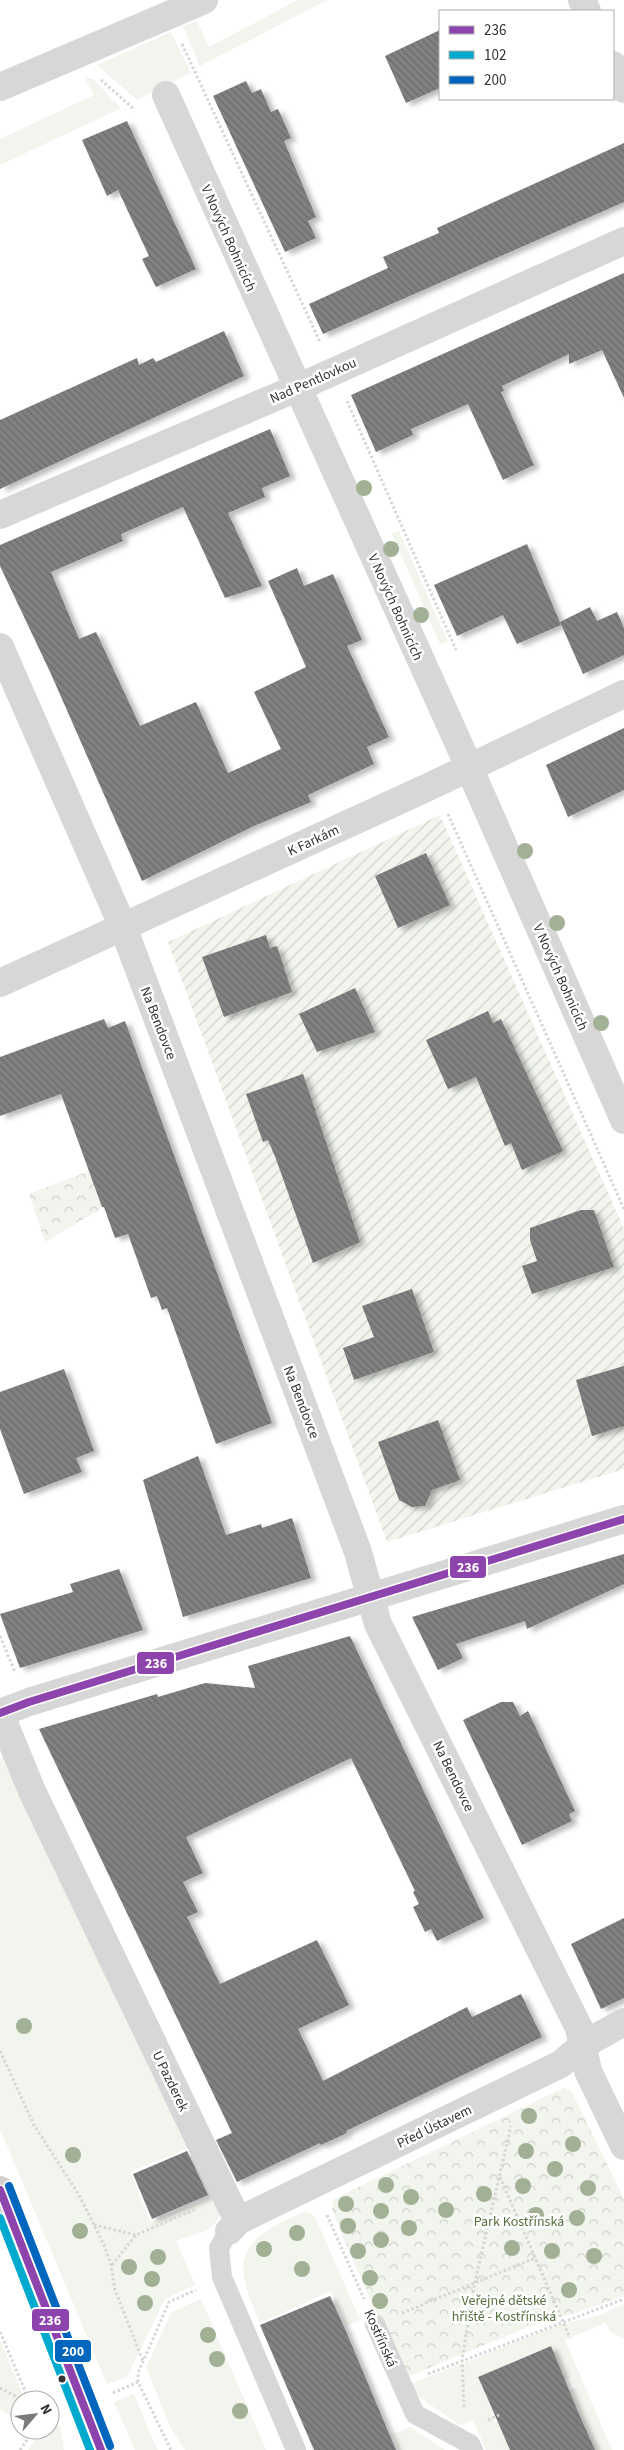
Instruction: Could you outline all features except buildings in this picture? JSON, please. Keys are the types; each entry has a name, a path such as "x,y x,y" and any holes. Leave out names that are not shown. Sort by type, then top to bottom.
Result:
{"street":[{"path":"0,87 204,0"},
{"path":"614,68 624,89"},
{"name":"V Nových Bohnicích","path":"166,95 469,767 624,1120"},
{"name":"Nad Pentlovkou","path":"0,515 297,388 624,241"},
{"name":"Na Bendovce","path":"0,647 123,927 358,1552 378,1624 579,2028 588,2071 624,2146"},
{"name":"K Farkám","path":"0,983 624,694"},
{"path":"0,1713 29,1702 624,1519"},
{"name":"U Pazderek","path":"0,1713 32,1791 234,2226"},
{"name":"Před Ústavem","path":"234,2226 561,2064 583,2045 624,2022"},
{"path":"0,2190 101,2450"},
{"path":"81,2450 90,2424"}],"lane":[{"path":"234,2226 219,2248 222,2277 296,2450"},
{"name":"Kostřínská","path":"376,2324 415,2414 472,2447"}],"path":[{"path":"74,56 134,109"},
{"path":"198,77 320,344 330,340"},
{"path":"346,399 457,653"},
{"path":"445,807 624,1209"},
{"path":"0,2051 34,2125 79,2195 104,2245 111,2265 115,2290 143,2362"},
{"path":"472,2447 465,2430 462,2360 476,2282 512,2124"},
{"path":"499,2176 570,2338"},
{"path":"111,2265 136,2235 203,2206"},
{"name":"Kostřínská","path":"324,2208 376,2324"},
{"path":"94,2225 136,2235"},
{"path":"376,2324 535,2258"},
{"path":"171,2450 138,2382 138,2373 169,2302 189,2293"},
{"path":"402,2385 562,2321 624,2299"},
{"path":"0,2332 25,2390"},
{"path":"111,2394 138,2382"},
{"path":"492,2418 499,2415"}],"green space":[{"path":"298,0 327,0 200,66 183,26 197,21 209,47"},
{"path":"171,32 191,73 137,100 97,65"},
{"path":"84,76 93,79 121,108 0,165 0,139 94,95"},
{"path":"399,531 448,642 440,644 392,534"},
{"path":"440,815 624,1229 624,1469 387,1542 168,942"},
{"path":"89,1171 104,1207 45,1242 29,1194"},
{"path":"4,1757 194,2146 130,2172 150,2222 217,2195 220,2206 216,2222 211,2227 176,2241 195,2285 165,2299 127,2377 107,2384 0,2129 0,1759"},
{"name":"Park Kostřínská","path":"563,2088 571,2090 624,2199 624,2296 567,2316 555,2316 405,2378 342,2235 332,2209 334,2199"},
{"path":"304,2212 310,2213 316,2219 360,2320 346,2326 331,2291 260,2323 245,2282 243,2268 245,2256 259,2236"},
{"path":"201,2299 266,2450 185,2450 172,2431 146,2367 171,2313"},
{"path":"624,2304 624,2339 611,2332 605,2323 565,2340 612,2450 595,2450 577,2407 571,2410 564,2393 576,2387 571,2377 559,2383 564,2378 550,2346 478,2377 492,2409 499,2408 490,2412 495,2422 503,2419 511,2436 505,2438 510,2450 486,2450 473,2420 460,2425 410,2391 408,2385 559,2325 600,2315"},
{"path":"0,2340 21,2390 10,2390 10,2415 0,2409"},
{"path":"134,2394 158,2450 135,2450 114,2402"},
{"path":"60,2425 64,2450 28,2450 34,2440 60,2440"},
{"path":"410,2427 445,2450 399,2450 393,2434"}],"transit line":[{"name":"236","path":"0,1713 29,1702 624,1519"},
{"name":"200","path":"9,2186 110,2446"},
{"name":"236","path":"0,2190 101,2450"},
{"name":"102","path":"0,2218 90,2450"}],"park label":[{"name":"Veřejné dětské hřiště - Kostřínská","path":"504,2308"}]}
